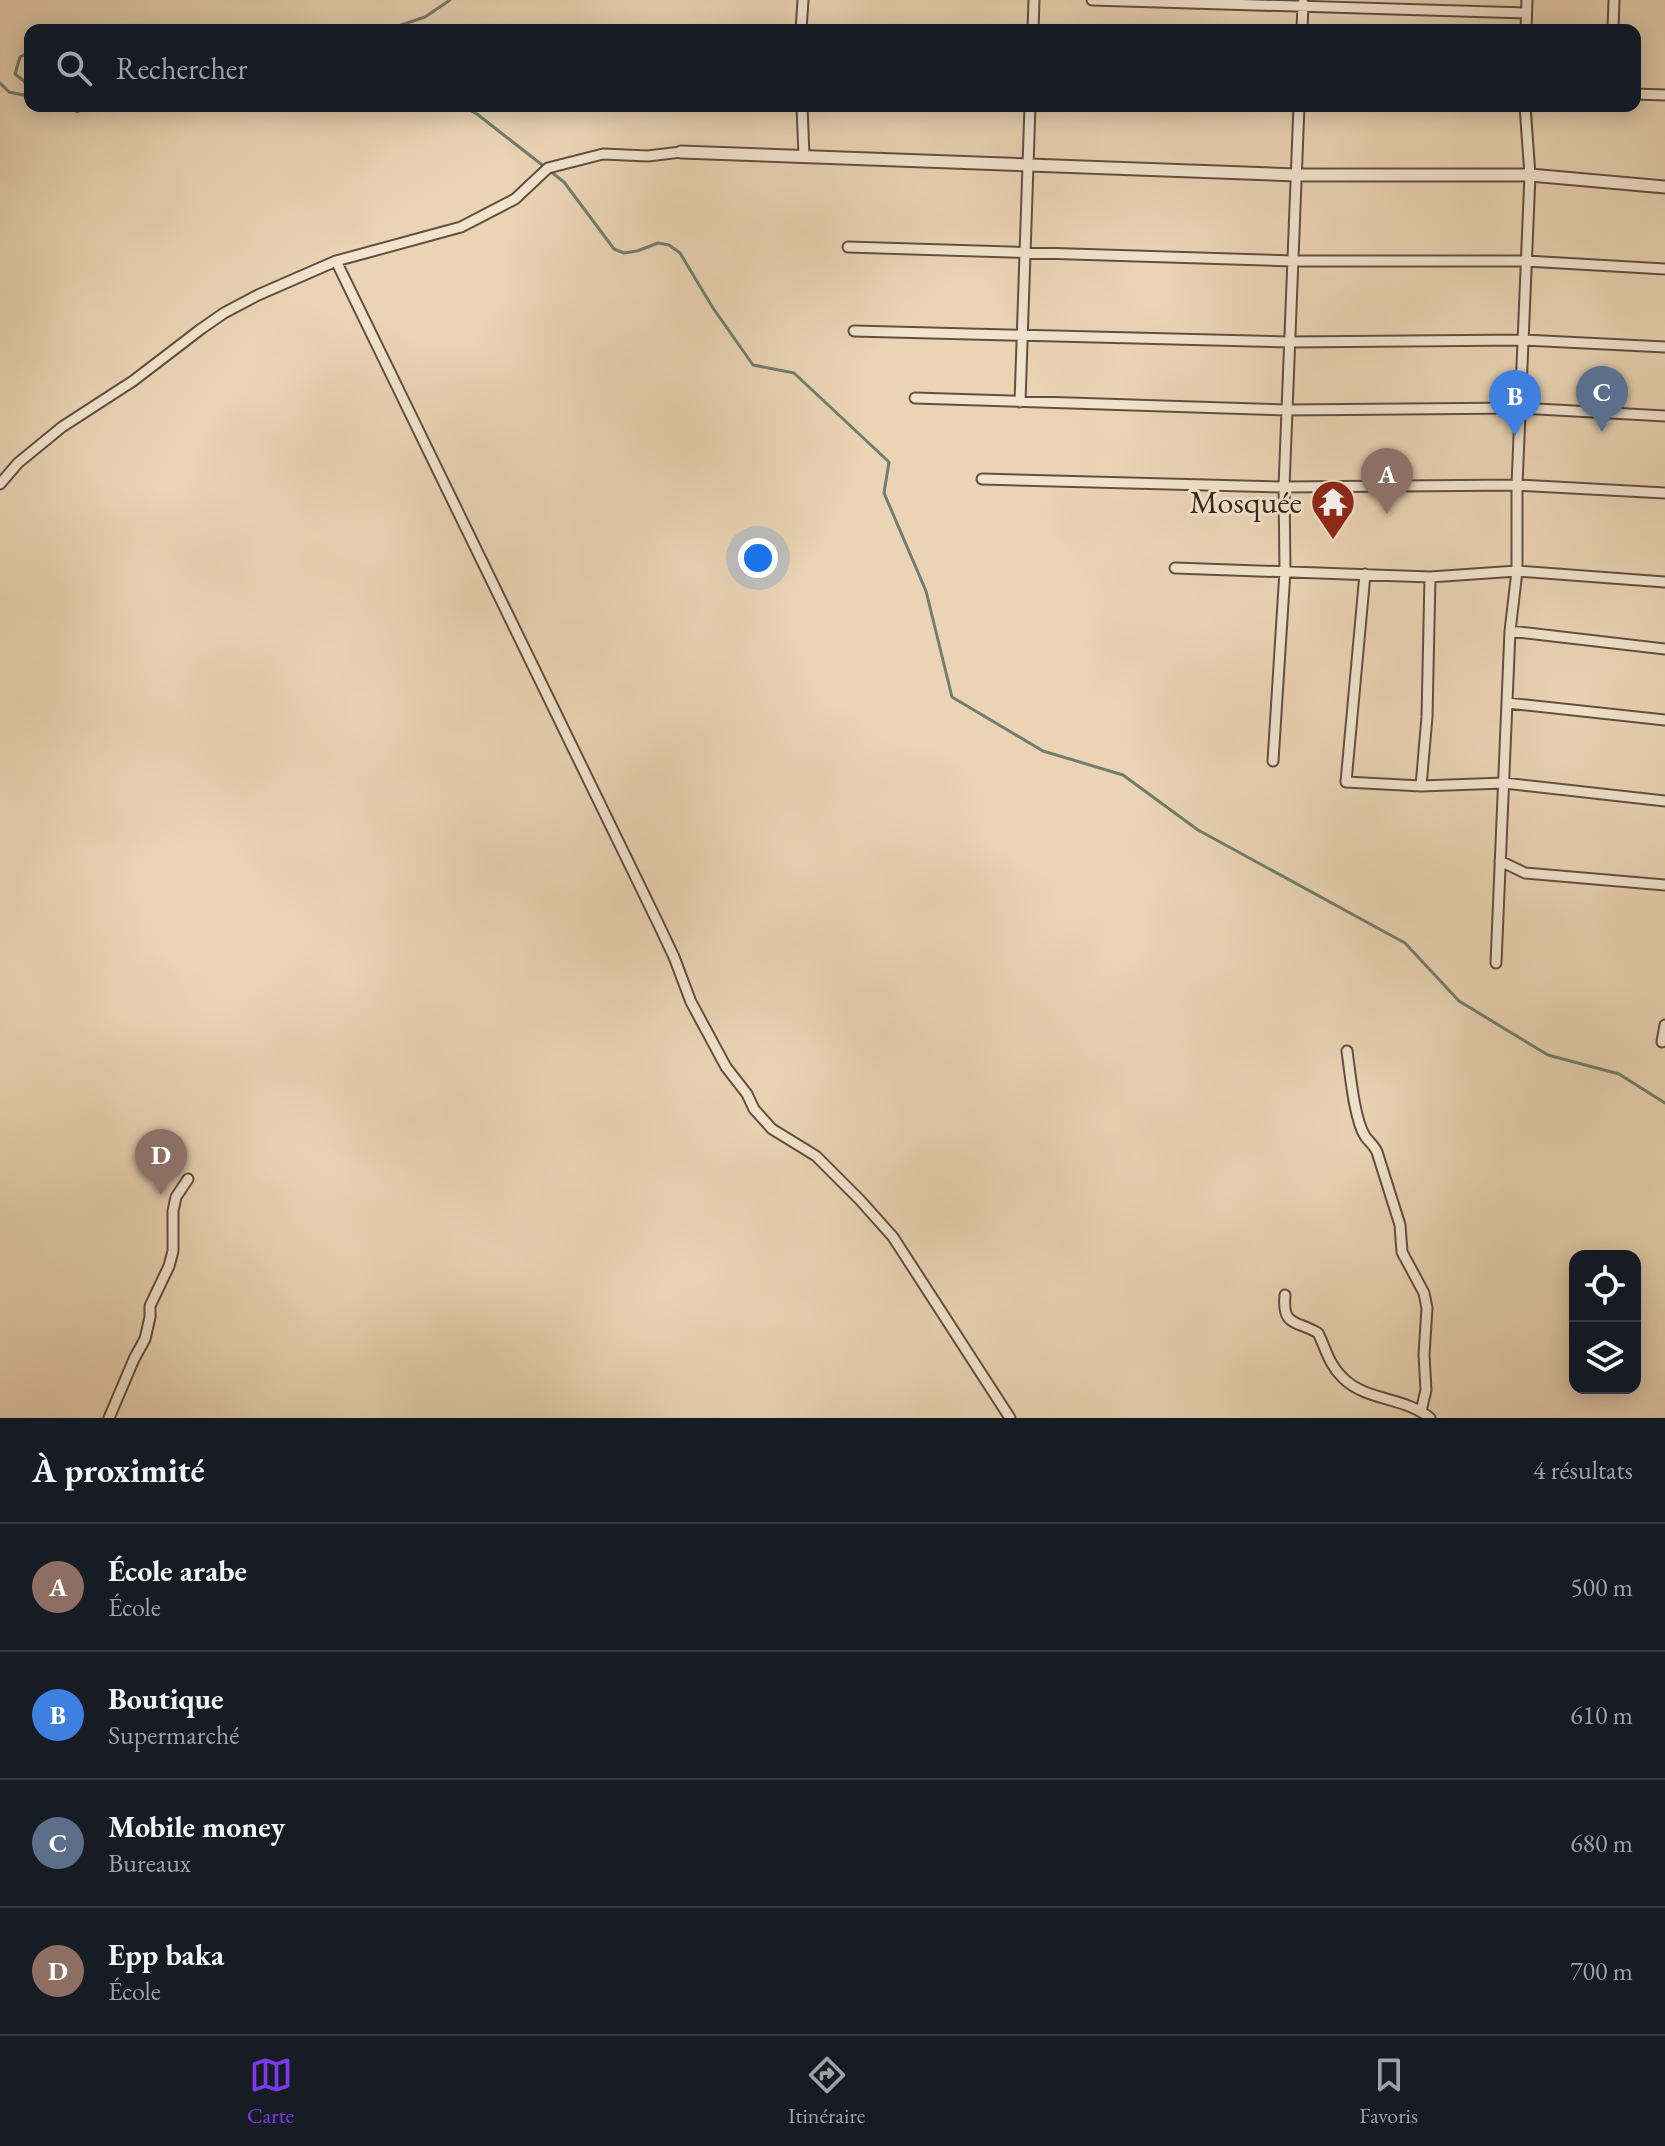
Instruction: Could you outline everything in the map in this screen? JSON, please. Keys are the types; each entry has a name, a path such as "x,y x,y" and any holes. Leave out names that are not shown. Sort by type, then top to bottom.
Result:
{"street":[{"path":"801,24 803,0"},
{"path":"1033,24 1034,0"},
{"path":"1092,0 1303,3 1526,13"},
{"path":"1526,24 1527,0"},
{"path":"1613,24 1614,0"},
{"path":"1302,24 1303,3"},
{"path":"1641,94 1665,95"},
{"path":"802,112 804,156"},
{"path":"1020,402 1030,112"},
{"path":"1273,761 1285,571 1284,487 1299,112"},
{"path":"1496,963 1510,631 1517,571 1517,485 1530,175 1525,112"},
{"path":"0,484 18,463 62,427 133,381 212,321 265,292 336,261 461,227 515,199 548,168 603,154 648,156 681,152 1296,175 1530,175 1665,187"},
{"path":"848,247 1293,261 1526,261 1665,269"},
{"path":"336,261 657,921 691,1002 726,1067 747,1094 754,1109 772,1129 816,1156 893,1237 1010,1418"},
{"path":"854,331 1289,342 1523,340 1665,347"},
{"path":"915,398 1287,410 1520,408 1665,416"},
{"path":"982,479 1284,487 1517,485 1665,493"},
{"path":"1175,568 1430,577 1517,571 1665,582"},
{"path":"1365,574 1346,782 1421,786 1504,783 1665,801"},
{"path":"1421,786 1427,717 1430,577"},
{"path":"1510,631 1665,649"},
{"path":"1507,703 1665,720"},
{"path":"1500,861 1525,873 1665,885"},
{"path":"1662,1042 1665,1025"},
{"path":"1285,1295 1286,1317 1318,1333 1326,1355 1345,1380 1365,1391 1426,1414 1424,1355 1427,1308 1424,1293 1402,1252 1400,1225 1377,1152 1365,1136 1359,1120 1347,1051"},
{"path":"109,1418 145,1339 150,1306 172,1259 173,1211 176,1197 188,1179"}],"waterway":[{"path":"404,24 425,17 450,0"},
{"path":"24,55 20,57 15,74 24,81"},
{"path":"0,83 9,92 24,94"},
{"path":"474,112 564,182 614,249 624,253 658,243 669,245 680,253 753,365 794,373 889,462 884,493 926,591 952,697 1043,751 1123,775 1198,830 1405,943 1459,1001 1548,1055 1619,1074 1665,1103"}],"place":[{"name":"Mobile money","path":"1602,432"},
{"name":"Boutique","path":"1515,436"},
{"name":"École arabe","path":"1387,514"},
{"name":"Mosquée","path":"1333,541"},
{"name":"Epp baka","path":"161,1195"}]}
